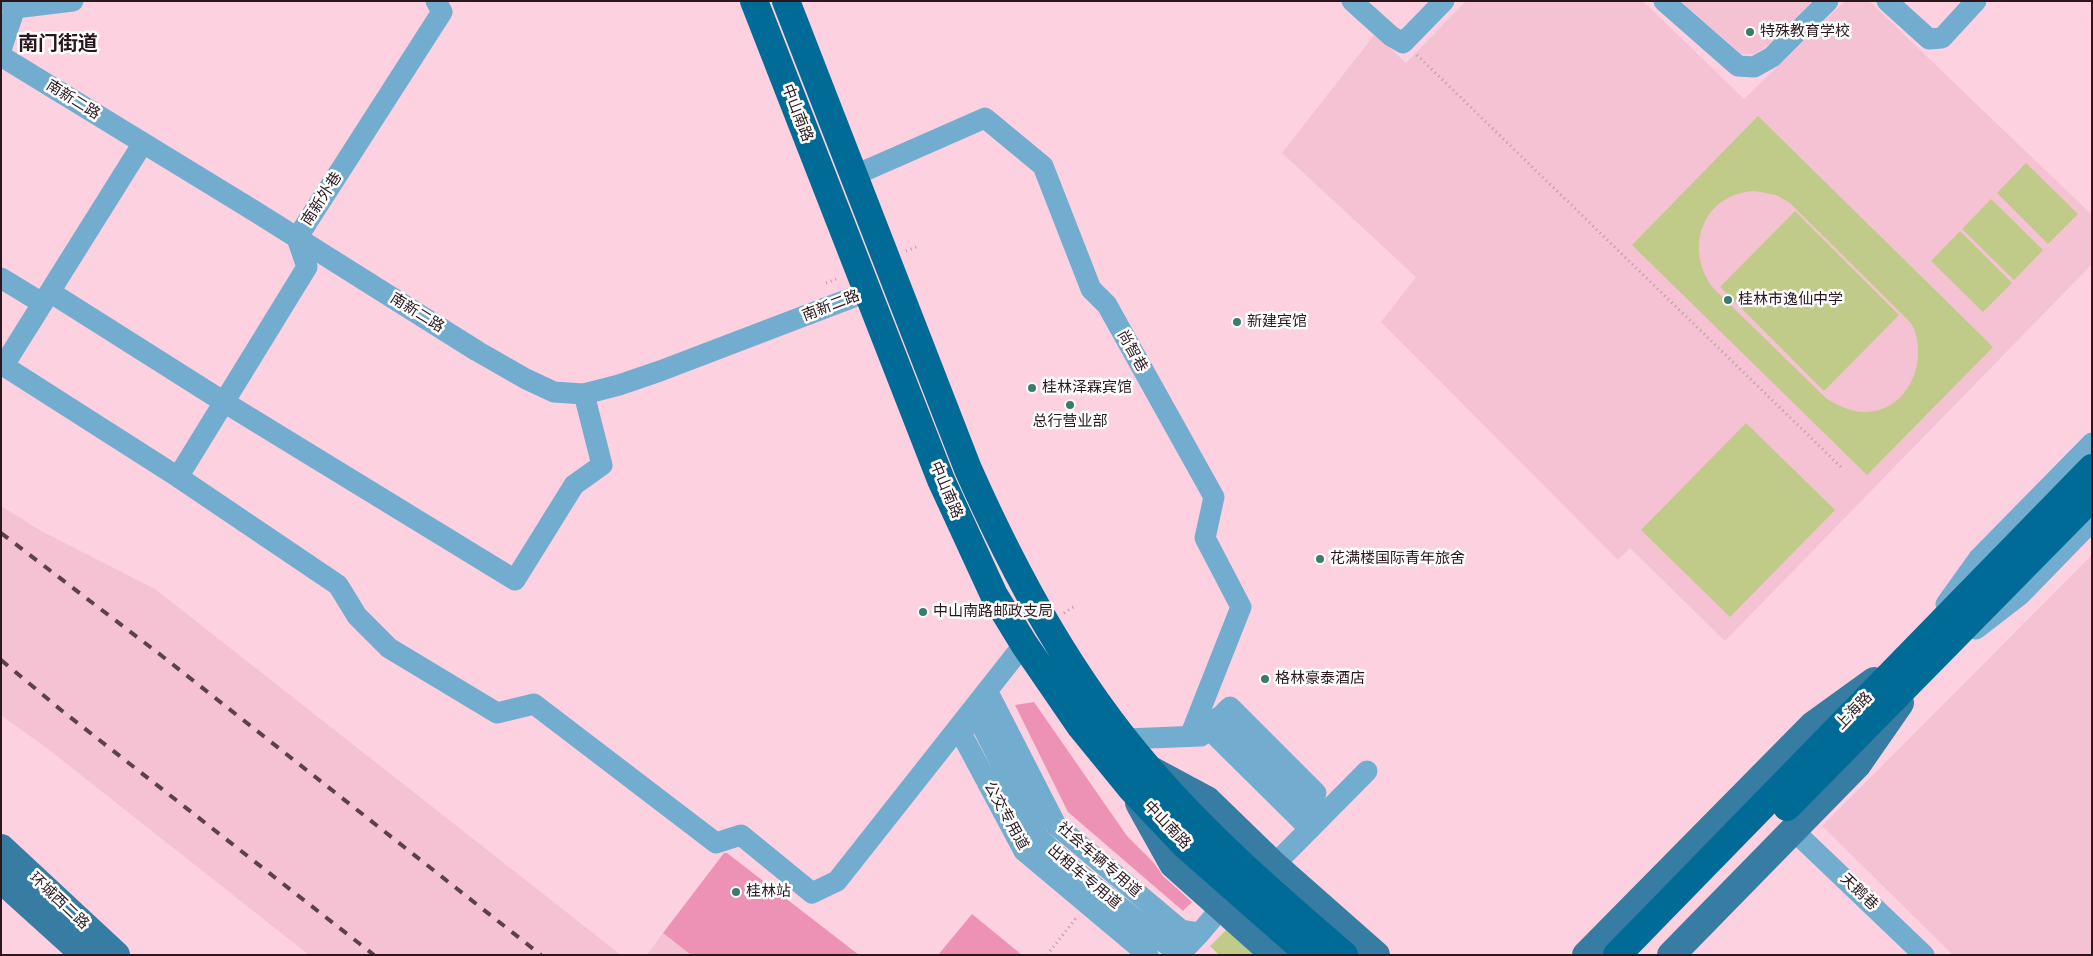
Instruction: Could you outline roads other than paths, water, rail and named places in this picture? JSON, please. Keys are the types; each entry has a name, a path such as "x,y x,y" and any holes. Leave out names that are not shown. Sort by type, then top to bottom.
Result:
{"highway":[{"name":"中山南路","path":"754,1 941,480 994,596 1026,647 1081,727 1140,778"},
{"name":"中山南路","path":"786,1 968,469 994,528 1045,624 1103,710 1125,738 1140,778 1186,846 1266,888"},
{"name":"上海路","path":"1643,955 1915,664 2092,468"},
{"name":"上海路","path":"1617,955 1915,664 2092,497"},
{"path":"1266,888 1310,955"},
{"path":"1266,888 1344,955"}],"main road":[{"path":"1671,955 1857,765 1915,664"},
{"path":"1586,955 1813,725 1915,664"},
{"path":"1140,778 1207,800 1266,888 1376,955"},
{"path":"1140,778 1173,864 1197,936 1275,955"},
{"name":"环城西二路","path":"1,848 116,955"},
{"name":"环城西二路","path":"1,879 84,955"}],"street":[{"path":"1,50 10,4 73,1"},
{"name":"南新外巷","path":"178,478 307,267 297,238 442,12 436,1"},
{"path":"1352,1 1391,36 1403,43 1444,1"},
{"path":"1664,1 1738,66 1754,67 1772,57 1828,1"},
{"path":"1886,1 1929,39 1942,38 1976,1"},
{"name":"南新二路","path":"1,56 477,351 526,379 554,392 584,394 660,372 867,292"},
{"name":"尚智巷","path":"853,176 985,118 1044,166 1091,289 1107,305 1214,497 1205,538 1241,607 1206,727"},
{"path":"143,143 3,365 178,478 338,585 357,616 390,648 497,713 534,704 716,843 741,835 812,893 837,881 1026,647"},
{"path":"1,278 46,298 224,402 515,580 574,485 602,465 584,394"},
{"path":"1915,664 1979,558 2092,443"},
{"path":"1915,664 2020,595 2092,521"},
{"path":"987,701 1026,647"},
{"name":"社会车辆专用道","path":"987,701 1056,825 1181,930 1197,936"},
{"name":"公交专用道","path":"987,701 961,732 1024,851 1148,955"},
{"path":"1125,738 1206,727 1300,809 1310,829"},
{"path":"1266,888 1310,829 1367,771"},
{"name":"天鹅巷","path":"1793,830 1924,955"}],"railway":[{"path":"1,533 162,656 541,955"},
{"path":"1,660 61,710 374,955"}],"place":[{"name":"特殊教育学校","path":"1750,32"},
{"name":"桂林市逸仙中学","path":"1728,300"},
{"name":"新建宾馆","path":"1237,322"},
{"name":"桂林泽霖宾馆","path":"1032,388"},
{"name":"总行营业部","path":"1070,405"},
{"name":"花满楼国际青年旅舍","path":"1320,559"},
{"name":"中山南路邮政支局","path":"923,612"},
{"name":"格林豪泰酒店","path":"1265,679"},
{"name":"桂林站","path":"736,892"}],"district":[{"name":"南门街道","path":"58,44"}]}
